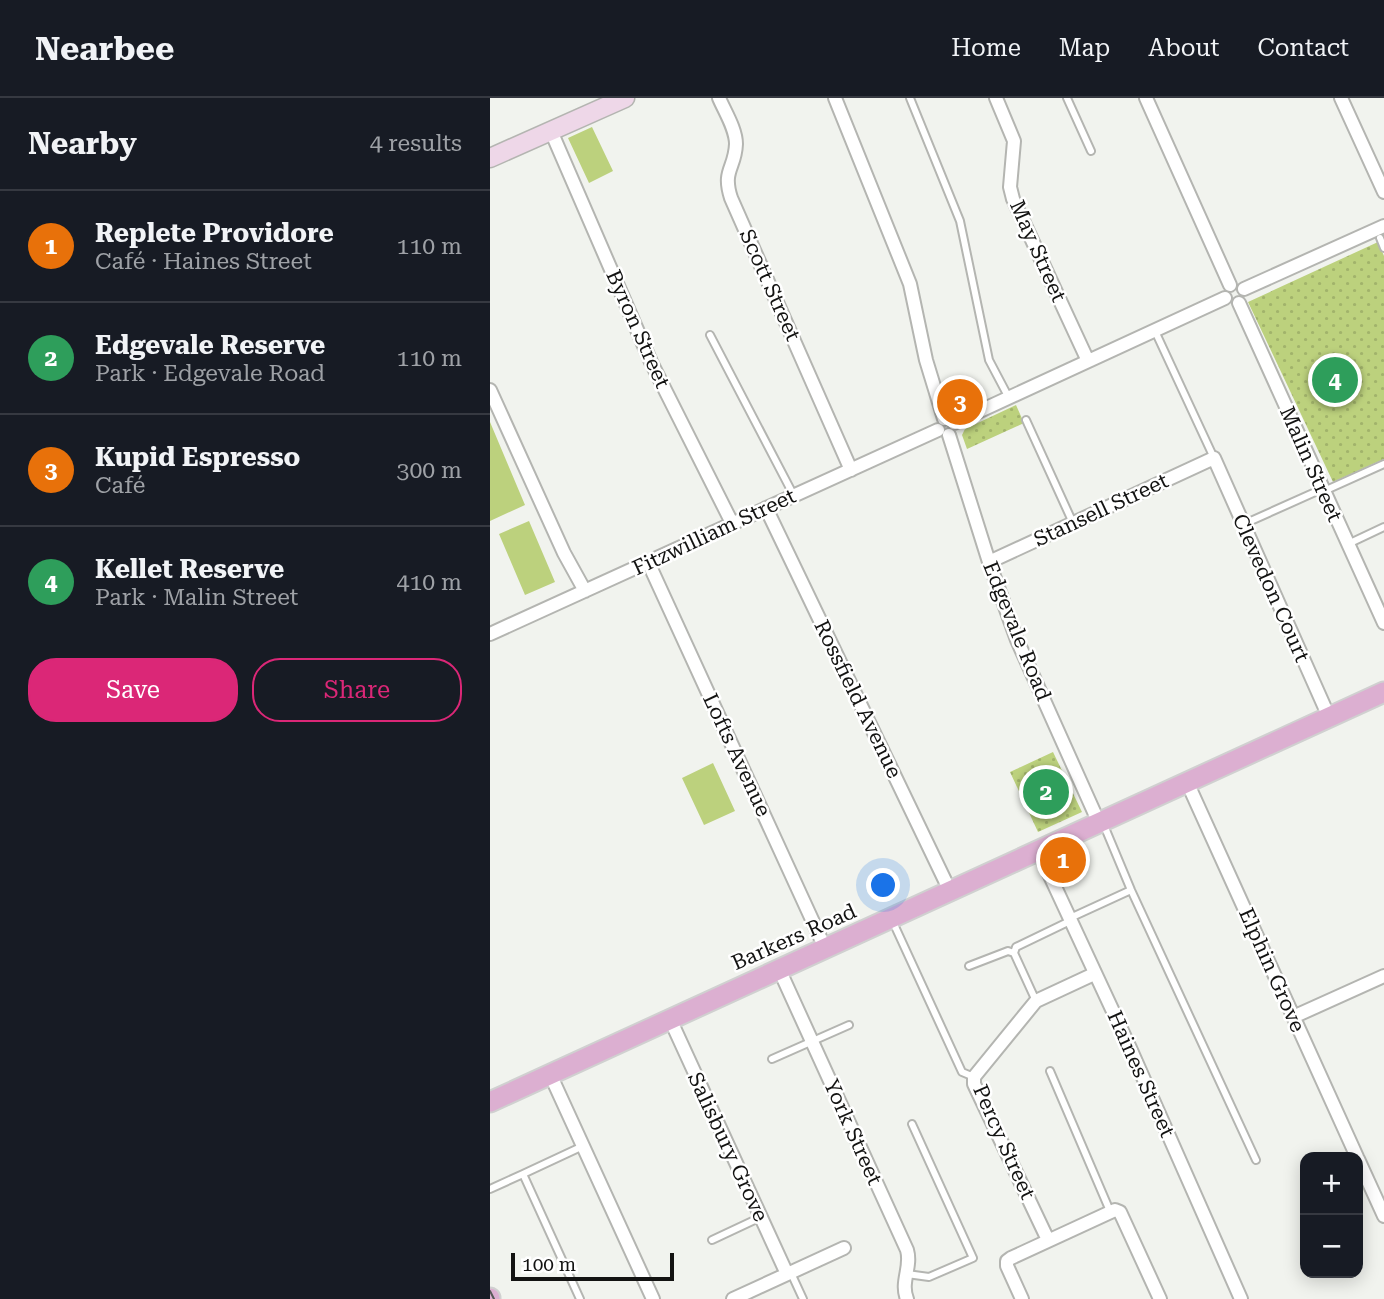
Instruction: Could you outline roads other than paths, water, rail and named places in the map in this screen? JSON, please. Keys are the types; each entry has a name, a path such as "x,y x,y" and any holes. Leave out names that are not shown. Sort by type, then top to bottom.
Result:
{"main road":[{"name":"Barkers Road","path":"490,1101 1384,692"}],"street":[{"path":"490,158 625,98"},
{"name":"Scott Street","path":"719,98 736,136 736,147 726,183 731,198 851,470"},
{"name":"Edgevale Road","path":"835,98 910,284 926,360 946,427 1017,640 1100,822"},
{"name":"May Street","path":"996,98 1014,141 1010,187 1013,199 1088,361"},
{"path":"1146,98 1230,285"},
{"path":"1342,98 1384,192"},
{"name":"Byron Street","path":"551,131 651,362 732,523"},
{"path":"1244,289 1382,232"},
{"path":"1238,284 1244,289 1245,296 1239,303 1232,304 1226,298 1225,291 1230,285 1238,284"},
{"name":"Fitzwilliam Street","path":"490,634 1226,298"},
{"name":"Malin Street","path":"1239,303 1384,624"},
{"path":"490,390 581,592"},
{"name":"Stansell Street","path":"989,562 1214,458"},
{"name":"Clevedon Court","path":"1214,458 1329,717"},
{"name":"Rossfield Avenue","path":"766,508 950,891"},
{"name":"Lofts Avenue","path":"648,562 825,948"},
{"name":"Elphin Grove","path":"1187,782 1354,1152"},
{"name":"Haines Street","path":"1038,850 1136,1061 1241,1299"},
{"name":"York Street","path":"779,969 907,1250 909,1258 904,1289 907,1299"},
{"name":"Percy Street","path":"1048,1240 974,1084 974,1077 1037,1001 1094,974"},
{"path":"1293,1017 1384,976"},
{"name":"Salisbury Grove","path":"670,1019 789,1273"},
{"path":"550,1074 653,1299"},
{"name":"Elphin Grove","path":"1363,1171 1384,1216"},
{"path":"1022,1299 1007,1261 1112,1211 1120,1212 1160,1299"},
{"path":"733,1299 844,1248"}],"lane":[{"path":"909,98 960,221 989,360 1009,398"},
{"path":"1067,98 1091,151"},
{"path":"1382,232 1384,248"},
{"path":"1155,331 1214,458"},
{"path":"710,335 794,496"},
{"path":"1026,420 1073,523"},
{"path":"1242,525 1384,464"},
{"path":"1348,544 1384,527"},
{"path":"1100,822 1256,1160"},
{"path":"1037,1001 1014,953 1016,947 1131,890"},
{"path":"891,918 962,1072 974,1077"},
{"path":"969,966 1008,951 1014,953"},
{"path":"772,1059 849,1024"},
{"path":"1050,1072 1112,1211"},
{"path":"907,1273 929,1278 973,1258 912,1125"},
{"path":"490,1189 583,1146"},
{"path":"523,1174 580,1299"},
{"path":"712,1240 761,1217"},
{"path":"789,1273 803,1299"}],"tram line":[{"path":"490,1291 494,1299"}],"place":[{"name":"Kellet Reserve","path":"1335,380"},
{"name":"Kupid Espresso","path":"960,402"},
{"name":"Edgevale Reserve","path":"1046,792"},
{"name":"Replete Providore","path":"1063,860"}]}
